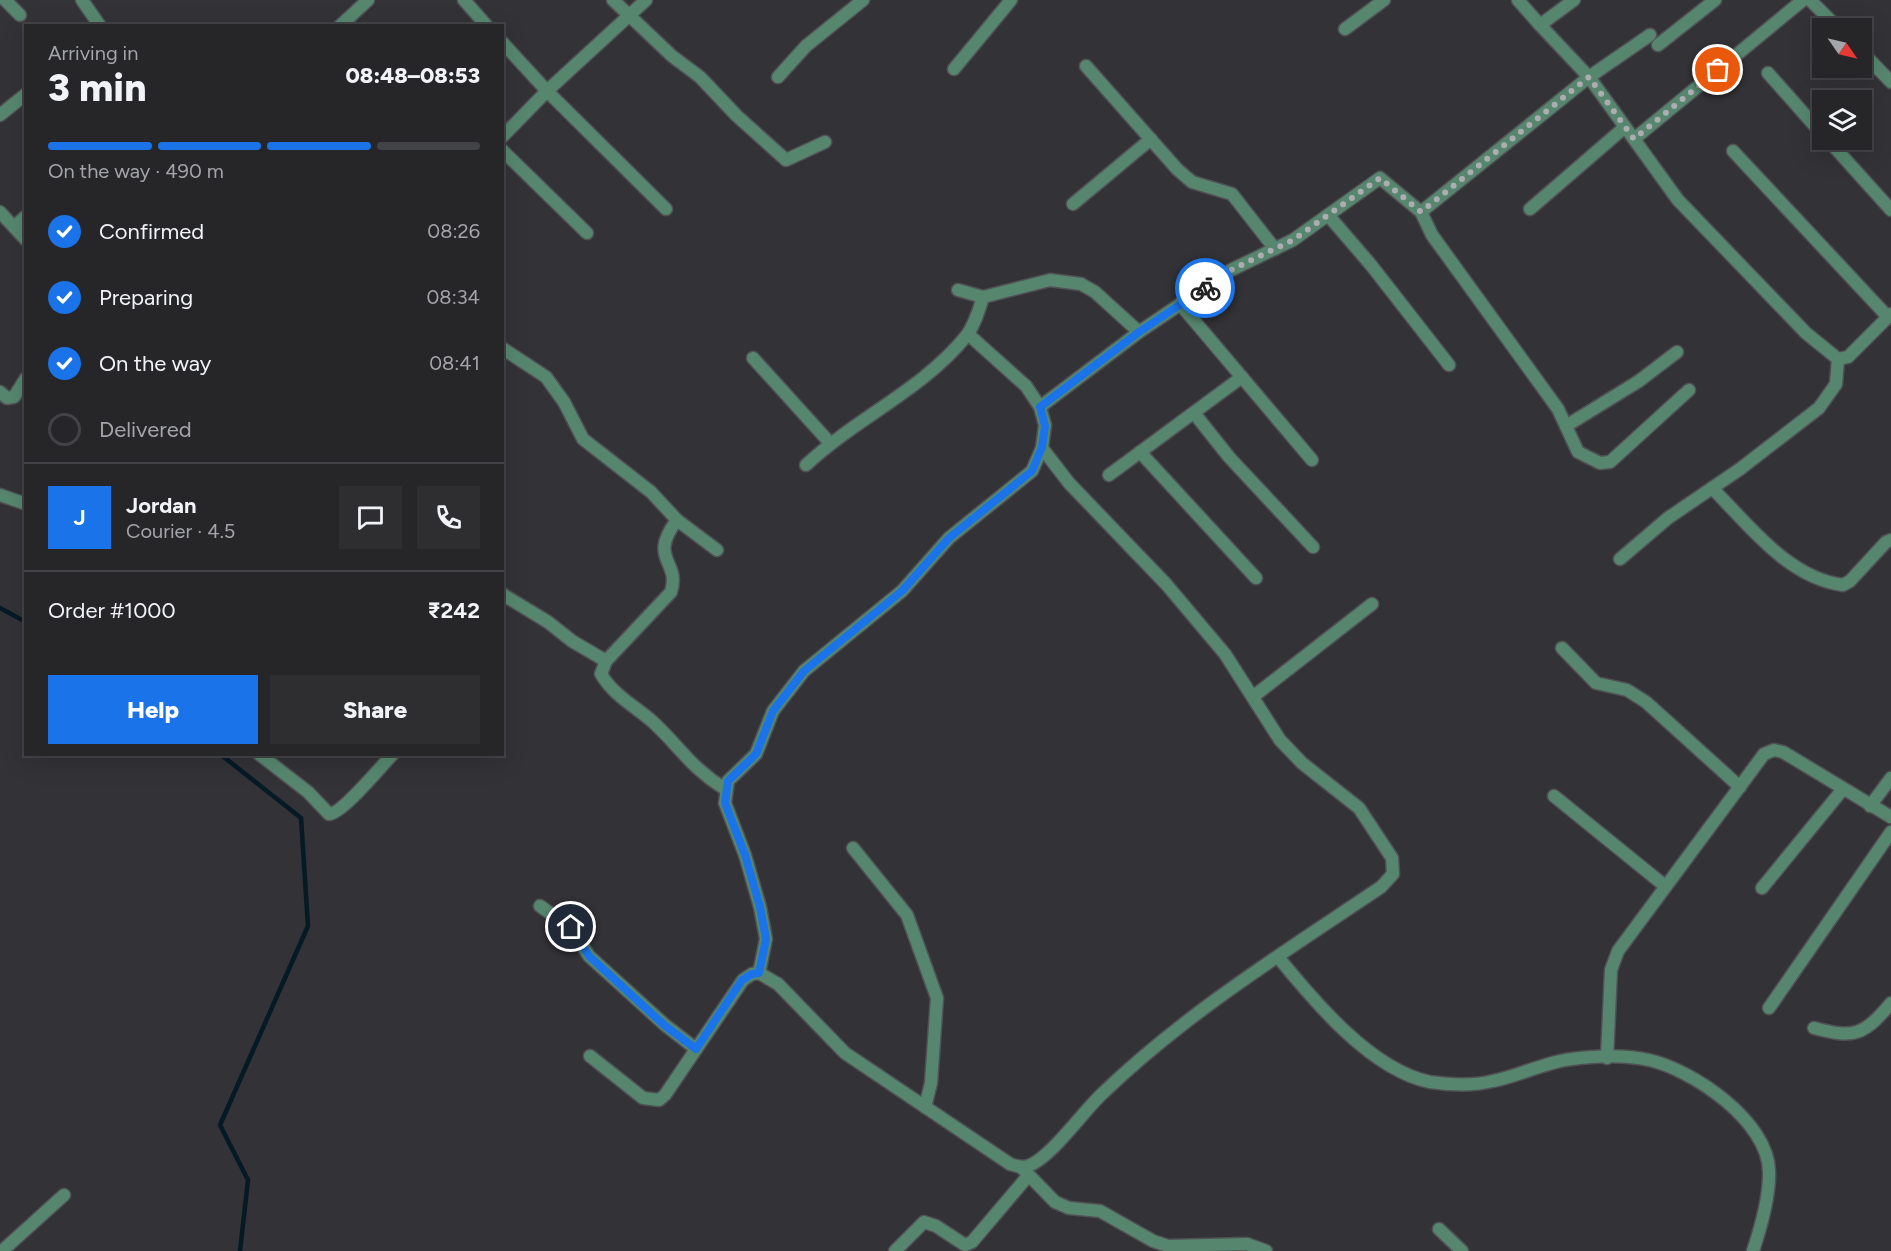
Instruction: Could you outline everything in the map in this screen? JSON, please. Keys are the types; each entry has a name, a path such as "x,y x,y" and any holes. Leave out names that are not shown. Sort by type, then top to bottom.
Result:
{"street":[{"path":"5,0 20,15"},
{"path":"82,0 99,24"},
{"path":"342,24 368,0"},
{"path":"464,0 486,24"},
{"path":"613,0 629,17 700,77 737,116 786,160 825,142"},
{"path":"504,135 547,91 646,0"},
{"path":"778,77 806,46 863,0"},
{"path":"954,69 1011,0"},
{"path":"1345,29 1384,0"},
{"path":"1518,0 1589,77 1678,200 1806,333 1838,359"},
{"path":"1540,25 1574,0"},
{"path":"1421,212 1589,77 1654,40 1715,0"},
{"path":"1634,139 1803,0"},
{"path":"1810,0 1828,18"},
{"path":"504,44 547,91 666,209"},
{"path":"1872,62 1891,82"},
{"path":"1086,66 1192,182 1232,194 1275,249"},
{"path":"1768,73 1812,123"},
{"path":"0,116 24,96"},
{"path":"1530,209 1625,127"},
{"path":"1073,204 1151,139"},
{"path":"1837,150 1891,210"},
{"path":"1733,151 1890,315 1848,357 1838,359"},
{"path":"504,152 586,232"},
{"path":"1040,407 1180,304 1231,270 1293,240 1380,178 1421,212 1432,235 1558,409 1578,452 1600,463 1610,462 1689,390"},
{"path":"0,212 24,238"},
{"path":"1328,215 1371,265 1449,365"},
{"path":"14,227 24,218"},
{"path":"958,290 983,297 1050,280 1082,284 1095,292 1139,332"},
{"path":"806,465 830,443 937,366 968,334 983,297"},
{"path":"1180,304 1312,460"},
{"path":"759,973 766,939 760,907 745,855 725,803 725,789 728,781 756,754 773,711 804,671 902,591 949,538 1032,471 1042,447 1045,426 1040,407 1026,386 968,334"},
{"path":"504,349 535,367 546,377 564,402 583,439 651,492 677,520 717,550"},
{"path":"1566,426 1639,381 1677,352"},
{"path":"753,358 830,443"},
{"path":"1620,559 1668,518 1819,408 1836,384 1838,359"},
{"path":"1109,475 1242,377"},
{"path":"0,392 7,398 14,397 24,381"},
{"path":"1194,412 1229,457 1313,547"},
{"path":"895,1251 924,1222 936,1226 965,1245 972,1242 1024,1172 1043,1156 1103,1093 1187,1021 1381,887 1393,874 1394,866 1378,834 1359,808 1280,740 1254,696 1225,654 1173,593 1069,483 1042,447"},
{"path":"1140,453 1256,578"},
{"path":"1712,488 1783,558 1829,583 1843,585 1850,581 1886,542 1891,540"},
{"path":"0,495 24,503"},
{"path":"677,520 665,536 663,546 673,584 671,592 606,661 601,674 613,691 653,722 689,763 725,789"},
{"path":"504,595 548,622 572,642 606,661"},
{"path":"1254,696 1372,604"},
{"path":"1562,648 1596,683 1627,690 1646,702 1740,786"},
{"path":"1607,1058 1611,970 1618,951 1764,754 1774,750 1797,759 1891,817"},
{"path":"262,756 308,792 329,814 335,814 391,756"},
{"path":"1870,806 1891,778"},
{"path":"1762,888 1843,789"},
{"path":"1554,796 1665,886"},
{"path":"1769,1008 1891,832"},
{"path":"853,848 907,915 937,998 931,1083 925,1107"},
{"path":"540,906 571,927 589,956 664,1025 696,1049"},
{"path":"1278,957 1312,1000 1364,1046 1389,1065 1428,1081 1461,1085 1494,1081 1546,1063 1572,1059 1648,1059 1674,1068 1726,1101 1756,1130 1769,1170 1760,1227 1753,1251"},
{"path":"590,1056 643,1098 654,1100 664,1095 742,980 759,973 778,984 845,1053 1024,1172 1055,1202 1069,1208 1100,1210 1154,1241 1178,1248 1247,1244 1266,1251"},
{"path":"1815,1028 1842,1035 1857,1034 1873,1025 1891,1003"},
{"path":"2,1251 64,1196"},
{"path":"1439,1229 1462,1251"}],"waterway":[{"path":"0,608 24,621"},
{"path":"223,756 301,818 308,926 220,1125 248,1180 240,1251"}],"way so far":[{"path":"1205,288 1231,270 1293,240 1380,178 1421,212 1589,77 1634,139 1718,70"}],"route":[{"path":"571,927 589,956 664,1025 696,1049 742,980 759,973 766,939 760,907 745,855 728,814 725,789 728,781 756,754 773,711 804,671 902,591 920,574 937,549 1032,471 1042,447 1045,426 1040,407 1139,332 1205,288"}]}
